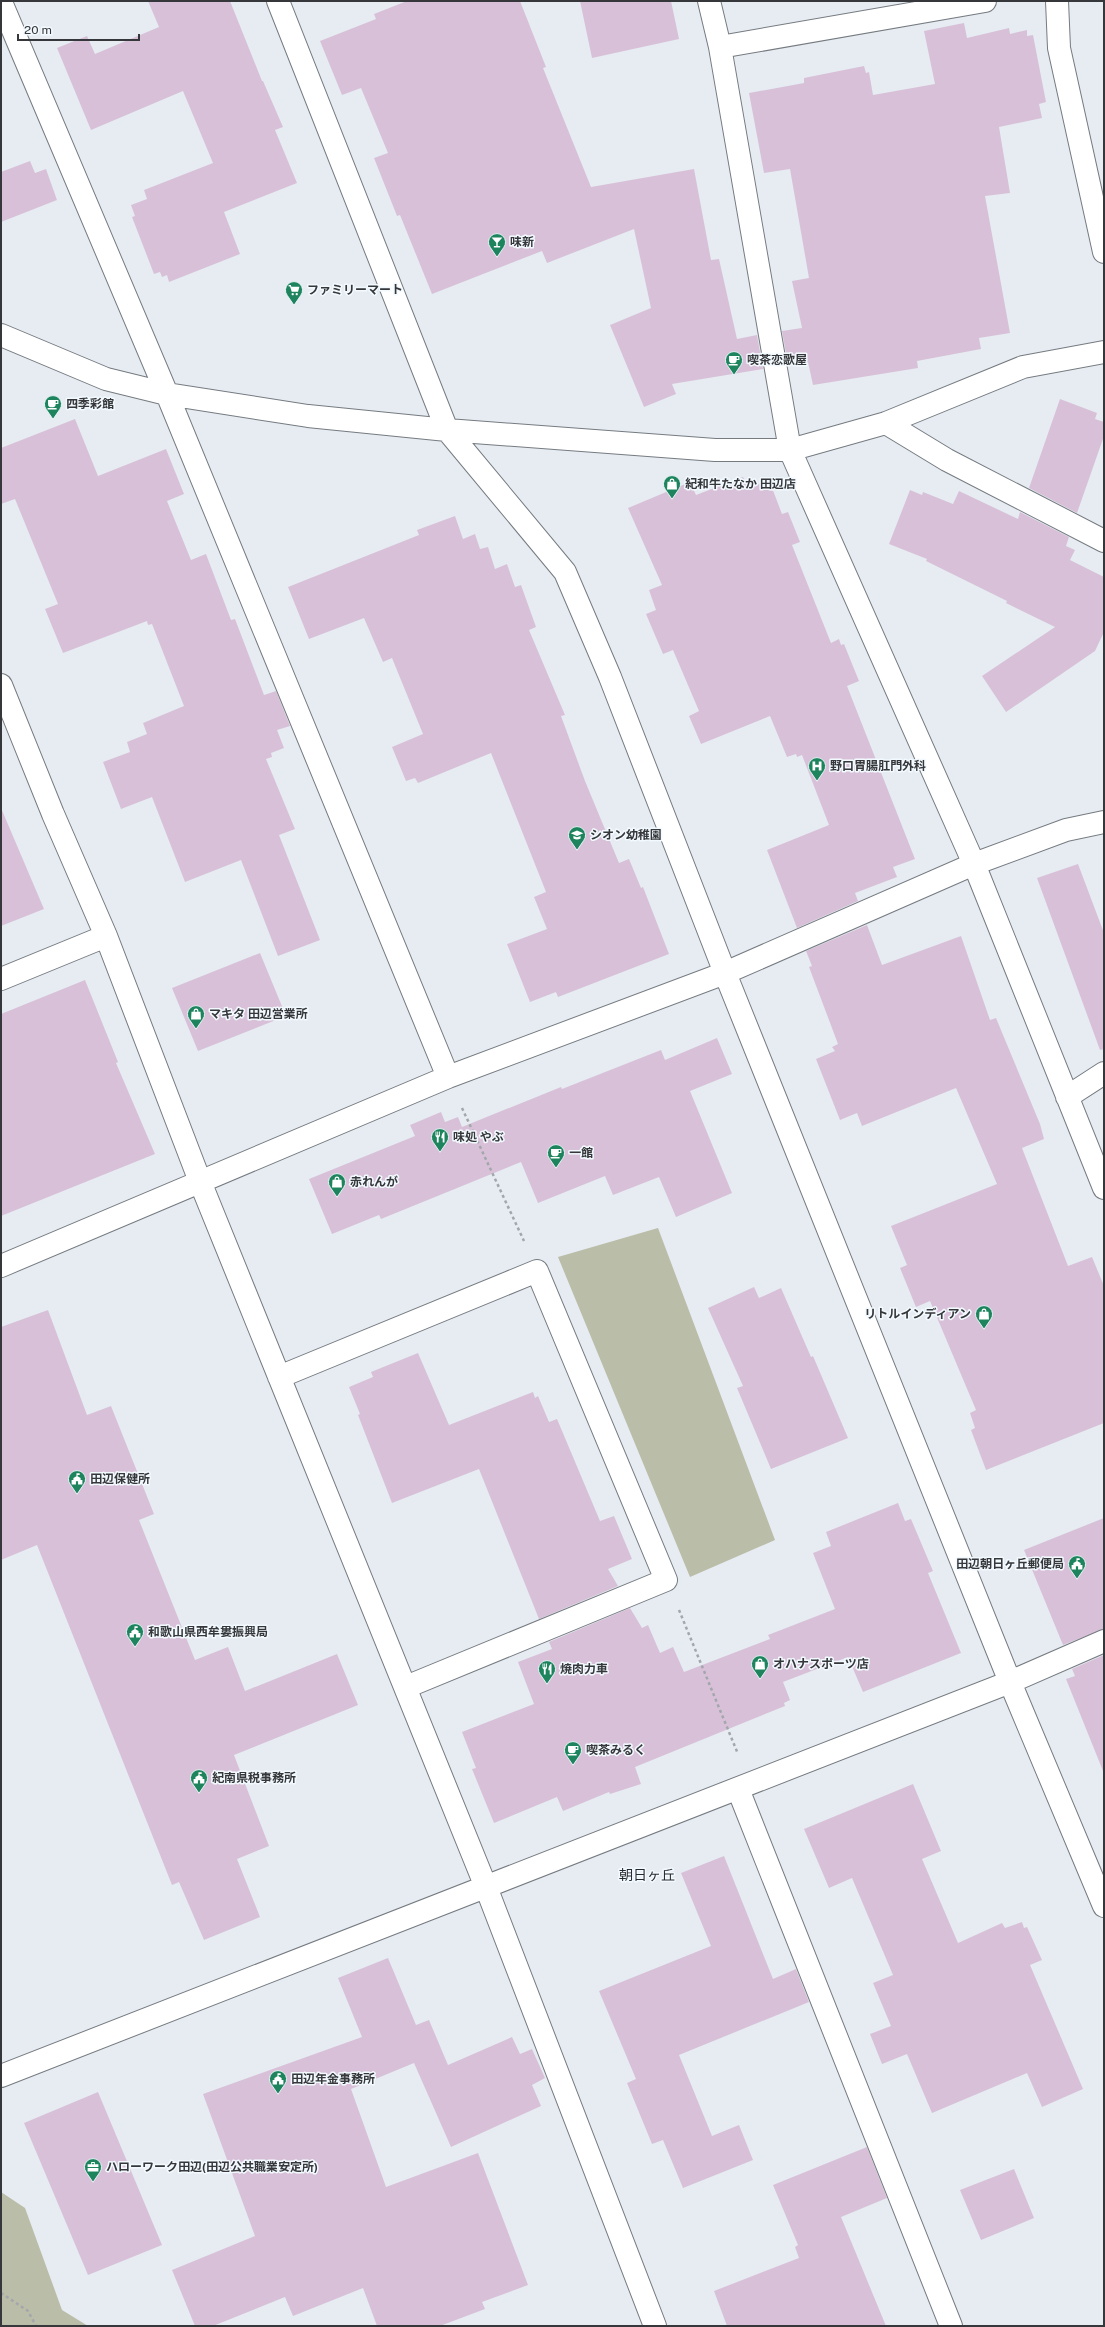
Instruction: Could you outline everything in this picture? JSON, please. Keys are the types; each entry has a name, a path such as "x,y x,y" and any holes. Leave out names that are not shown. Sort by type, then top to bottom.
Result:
{"street":[{"path":"278,1 447,430 565,572 610,677 725,973 1010,1682 1104,1906"},
{"path":"710,1 720,47 790,450 974,864 1104,1188"},
{"path":"720,47 985,1"},
{"path":"1058,1 1059,48 1104,252"},
{"path":"1,2 167,394 448,1077"},
{"path":"1,335 106,379 167,394 308,416 447,430 715,450 790,450 886,422 1023,366 1104,352"},
{"path":"886,422 947,460 1104,540"},
{"path":"1,685 53,814 106,936 201,1184 486,1887 655,2326"},
{"path":"1,1266 201,1184 448,1077 725,973 974,864 1066,830 1104,822"},
{"path":"1,979 106,936"},
{"path":"1067,1097 1104,1073"},
{"path":"279,1378 537,1271 666,1580 406,1687"},
{"path":"1,2076 1010,1682 1104,1641"},
{"path":"744,1786 951,2326"}],"path":[{"path":"448,1077 537,1271"},
{"path":"666,1580 744,1786"},
{"path":"1,2292 28,2311 36,2326"}],"green space":[{"path":"658,1228 775,1540 690,1577 558,1257"},
{"path":"1,2192 25,2208 62,2310 88,2326 1,2326"}],"building":[{"path":"148,1 230,1 262,81 283,127 275,130 297,183 224,212 240,254 169,282 167,275 162,277 160,272 154,274 132,217 135,216 131,205 147,199 144,190 213,163 183,91 91,130 57,48 87,36 95,54 159,27"},
{"path":"407,1 520,1 546,67 543,68 591,187 694,169 711,260 719,259 737,339 757,335 763,369 672,384 676,394 644,407 610,325 651,308 634,229 547,263 542,251 432,294 400,215 397,216 374,158 388,153 361,88 342,95 320,41 376,19 374,14"},
{"path":"580,1 671,1 679,39 592,58"},
{"path":"964,23 967,38 1009,28 1010,34 1027,30 1027,36 1033,35 1046,102 1039,104 1042,118 999,127 1010,193 985,196 1010,333 979,338 981,349 917,361 918,368 813,385 808,362 788,365 782,331 802,328 792,281 809,278 790,169 764,173 749,93 804,83 804,78 864,66 866,73 869,72 873,95 935,84 924,31"},
{"path":"30,161 35,173 46,169 57,200 1,222 1,172"},
{"path":"1060,399 1097,413 1095,419 1104,422 1104,436 1077,513 1029,488"},
{"path":"75,419 98,476 166,449 184,494 167,501 191,560 206,554 231,620 235,619 264,695 276,691 290,726 277,730 284,748 271,753 272,757 266,759 295,829 279,835 320,940 278,956 241,860 185,882 152,797 121,809 103,762 130,752 127,742 147,734 143,723 184,706 152,624 148,625 147,621 63,653 45,609 58,604 15,499 1,504 1,448"},
{"path":"743,477 748,488 769,480 782,514 788,512 800,542 792,545 831,643 839,639 841,645 844,644 859,681 847,686 915,859 893,867 897,877 855,893 858,901 797,928 767,850 829,825 802,755 797,757 796,754 787,757 770,716 701,744 689,716 699,711 673,650 663,654 646,614 656,610 649,590 662,585 628,508 690,482 696,495"},
{"path":"910,490 922,495 923,492 953,504 959,491 1018,519 1020,512 1069,537 1066,546 1075,550 1070,560 1104,577 1104,632 1095,651 1006,712 982,676 1055,627 1006,603 1007,601 926,561 927,559 889,544"},
{"path":"455,516 463,539 475,534 480,549 488,547 495,569 507,564 515,587 521,585 536,627 529,630 565,715 561,716 585,781 619,863 629,859 641,888 643,887 669,954 558,997 556,992 530,1002 507,944 547,929 534,897 546,892 491,753 418,783 415,778 406,781 392,747 423,734 392,658 383,662 364,618 309,639 288,587 419,535 417,530"},
{"path":"1,808 44,909 1,926"},
{"path":"1078,864 1104,933 1104,1049 1100,1050 1037,878"},
{"path":"867,925 882,965 961,936 990,1020 996,1018 1040,1124 1044,1139 1022,1148 1068,1266 1092,1257 1104,1286 1104,1423 986,1470 971,1430 975,1428 970,1413 976,1410 930,1301 916,1307 900,1268 907,1265 891,1226 997,1184 956,1088 862,1126 857,1113 840,1120 816,1059 835,1051 832,1047 838,1044 809,967 812,966 806,951"},
{"path":"260,953 286,1016 198,1051 172,988"},
{"path":"85,980 118,1062 116,1063 155,1154 1,1216 1,1014"},
{"path":"717,1038 732,1074 690,1091 732,1193 676,1217 659,1177 613,1195 605,1176 538,1203 521,1162 381,1219 379,1215 332,1234 309,1179 415,1136 410,1125 441,1112 445,1122 458,1117 462,1127 561,1087 562,1089 661,1050 665,1060"},
{"path":"754,1287 759,1298 781,1288 811,1357 813,1356 848,1438 771,1469 737,1388 743,1386 708,1308"},
{"path":"48,1310 87,1415 111,1406 154,1514 139,1520 195,1660 228,1647 245,1691 337,1654 358,1705 234,1755 269,1846 237,1859 260,1917 204,1940 179,1882 172,1885 37,1545 1,1560 1,1327"},
{"path":"418,1353 449,1425 533,1392 535,1398 538,1396 549,1422 557,1419 600,1521 614,1516 632,1559 608,1569 618,1586 539,1619 479,1469 392,1503 358,1415 360,1414 349,1387 373,1377 371,1372"},
{"path":"898,1503 905,1521 911,1519 933,1571 928,1573 961,1653 863,1692 848,1657 783,1682 790,1700 784,1703 785,1706 635,1767 641,1784 610,1794 609,1792 563,1811 557,1797 494,1823 472,1769 476,1768 462,1732 534,1704 518,1662 552,1649 549,1642 630,1608 642,1628 648,1625 660,1653 673,1647 684,1672 770,1639 768,1635 835,1609 813,1553 831,1546 826,1532"},
{"path":"1104,1518 1104,1629 1063,1645 1024,1550"},
{"path":"1104,1655 1103,1771 1066,1679 1075,1676 1072,1669"},
{"path":"913,1784 941,1851 922,1859 958,1943 1002,1923 1005,1928 1022,1922 1024,1928 1027,1927 1042,1960 1030,1965 1083,2089 1042,2107 1027,2073 932,2113 907,2054 882,2064 870,2034 891,2026 873,1983 893,1975 852,1878 829,1888 804,1829"},
{"path":"724,1856 773,1979 796,1969 809,2002 679,2055 712,2136 739,2125 753,2160 683,2188 663,2140 652,2144 627,2083 636,2079 599,1991 711,1946 681,1873"},
{"path":"388,1958 416,2025 429,2020 448,2065 512,2037 520,2054 532,2049 545,2078 532,2085 541,2106 451,2147 414,2063 351,2089 386,2187 478,2153 528,2285 482,2302 485,2309 440,2326 377,2326 363,2288 293,2316 285,2297 213,2326 195,2326 172,2270 255,2236 203,2094 362,2037 338,1978"},
{"path":"98,2092 162,2245 88,2275 24,2123"},
{"path":"867,2147 887,2198 841,2217 886,2326 727,2326 714,2291 799,2258 795,2247 798,2245 773,2185"},
{"path":"1014,2169 1034,2218 981,2240 960,2190"}],"place":[{"name":"味新","path":"497,257"},
{"name":"ファミリーマート","path":"294,305"},
{"name":"喫茶恋歌屋","path":"734,375"},
{"name":"四季彩館","path":"53,419"},
{"name":"紀和牛たなか 田辺店","path":"672,499"},
{"name":"野口胃腸肛門外科","path":"817,781"},
{"name":"シオン幼稚園","path":"577,850"},
{"name":"マキタ 田辺営業所","path":"196,1029"},
{"name":"味処 やぶ","path":"440,1152"},
{"name":"一館","path":"556,1168"},
{"name":"赤れんが","path":"337,1197"},
{"name":"リトルインディアン","path":"984,1329"},
{"name":"田辺保健所","path":"77,1494"},
{"name":"田辺朝日ヶ丘郵便局","path":"1077,1579"},
{"name":"和歌山県西牟婁振興局","path":"135,1647"},
{"name":"オハナスポーツ店","path":"760,1679"},
{"name":"焼肉力車","path":"547,1684"},
{"name":"喫茶みるく","path":"573,1765"},
{"name":"紀南県税事務所","path":"199,1793"},
{"name":"田辺年金事務所","path":"278,2094"},
{"name":"ハローワーク田辺(田辺公共職業安定所)","path":"93,2182"}],"district":[{"name":"朝日ヶ丘","path":"647,1875"}]}
